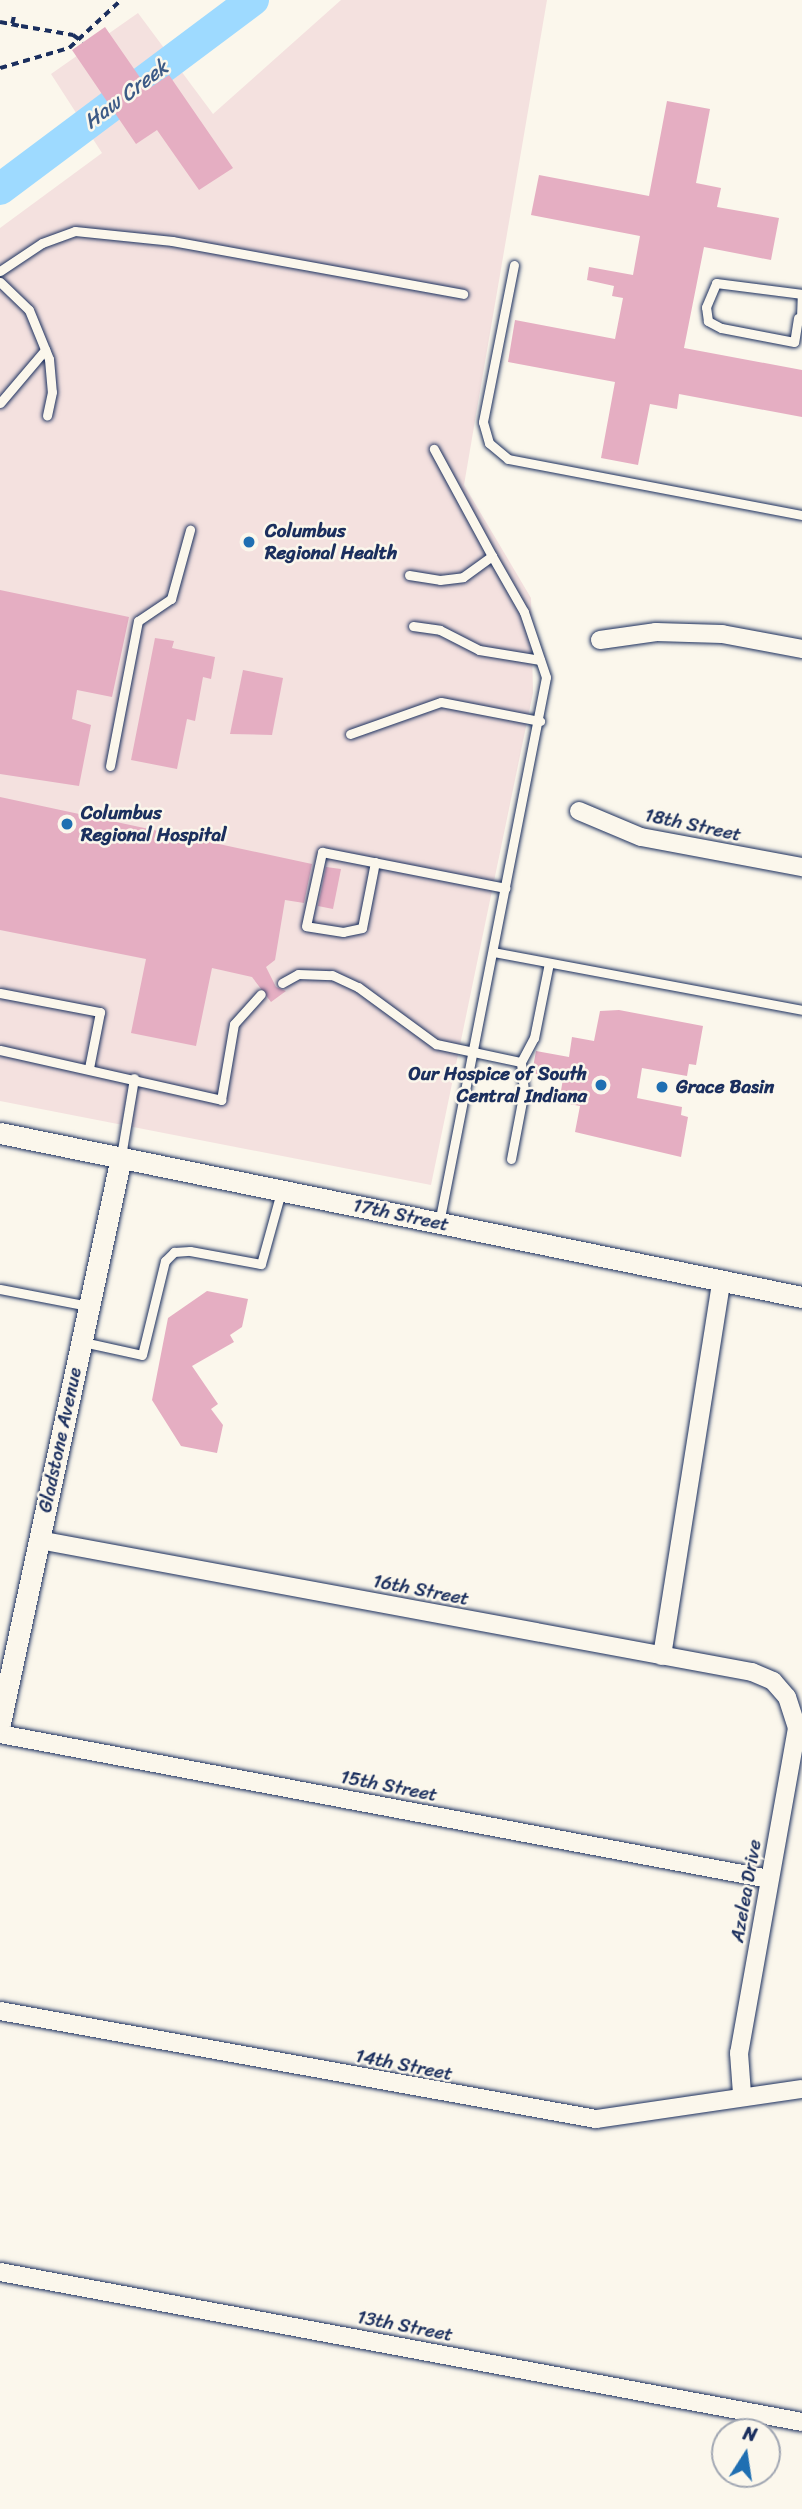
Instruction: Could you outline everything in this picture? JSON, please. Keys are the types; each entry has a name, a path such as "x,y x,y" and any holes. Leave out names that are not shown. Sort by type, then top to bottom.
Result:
{"street":[{"path":"600,640 656,632 722,634 802,649"},
{"name":"18th Street","path":"579,811 641,837 802,867"},
{"name":"17th Street","path":"0,1133 802,1297"},
{"name":"Gladstone Avenue","path":"0,1723 121,1157"},
{"path":"662,1656 721,1282"},
{"name":"16th Street","path":"39,1540 752,1672 773,1681 788,1697"},
{"name":"Azelea Drive","path":"742,2094 739,2053 797,1728 788,1697"},
{"name":"15th Street","path":"0,1734 769,1879"},
{"name":"14th Street","path":"0,2011 596,2119 643,2116 742,2094 802,2089"},
{"name":"13th Street","path":"0,2272 802,2422"}],"lane":[{"path":"0,271 42,243 75,231 172,241 463,294"},
{"path":"514,265 484,422 489,443 508,458 802,515"},
{"path":"0,282 29,310 45,350 52,391 47,415"},
{"path":"716,283 802,294 794,342 721,328 708,321 706,307 716,283"},
{"path":"0,403 45,350"},
{"path":"434,449 524,612 546,677 540,721 439,1223"},
{"path":"110,766 138,621 171,599 190,530"},
{"path":"408,575 440,580 463,577 492,556"},
{"path":"413,626 440,630 479,650 540,660"},
{"path":"350,734 441,702 540,721"},
{"path":"375,862 362,928 343,932 306,926 322,852 375,862 506,888"},
{"path":"493,952 802,1010"},
{"path":"511,1159 524,1091 521,1062 534,1038 549,963"},
{"path":"282,983 298,974 332,975 358,987 436,1044 521,1062"},
{"path":"0,993 100,1012 89,1068"},
{"path":"0,1049 221,1100 234,1024 261,994"},
{"path":"121,1157 134,1078"},
{"path":"81,1342 142,1355 165,1261 174,1252 190,1251 261,1264 281,1190"},
{"path":"0,1289 89,1306"}],"path":[{"path":"0,68 69,48 121,0"},
{"path":"12,24 14,15"},
{"path":"0,22 73,35 83,42"}],"shaded area":[{"name":"Columbus Regional Health","path":"341,0 547,0 464,485 531,598 533,693 431,1185 0,1101 0,228 102,153 51,74 138,13 213,114"}],"building":[{"path":"105,27 148,89 169,75 233,168 199,190 157,130 136,144 72,50"},
{"path":"667,101 710,109 696,183 721,188 717,207 779,218 771,260 704,247 684,348 802,370 802,417 679,394 677,409 650,404 638,465 601,458 615,382 508,362 515,320 615,339 623,298 612,296 614,286 587,280 589,267 633,275 640,236 531,215 539,175 649,196"},
{"path":"0,590 129,617 112,697 77,690 72,719 91,725 79,786 0,774"},
{"path":"155,638 174,641 172,648 215,657 211,679 203,677 195,721 187,719 177,769 131,760"},
{"path":"243,670 283,678 272,735 230,734"},
{"name":"Columbus Regional Hospital","path":"0,797 312,864 304,903 285,900 275,960 266,967 276,987 286,991 271,1002 252,977 212,968 196,1046 131,1033 146,959 0,930"},
{"path":"326,867 341,869 333,909 318,906"},
{"name":"Our Hospice of South Central Indiana","path":"619,1010 703,1026 696,1065 689,1064 687,1076 642,1068 637,1098 682,1107 681,1115 688,1117 681,1157 575,1132 580,1106 559,1102 563,1079 532,1073 536,1051 569,1057 572,1037 594,1041 600,1011"},
{"path":"207,1291 248,1299 242,1327 230,1335 234,1342 192,1366 218,1404 211,1409 223,1425 217,1453 181,1446 152,1400 168,1318"}],"waterway":[{"name":"Haw Creek","path":"0,189 253,0"}],"place":[{"name":"Columbus Regional Health","path":"249,542"},
{"name":"Columbus Regional Hospital","path":"67,824"},
{"name":"Our Hospice of South Central Indiana","path":"601,1085"},
{"name":"Grace Basin","path":"662,1087"}]}
